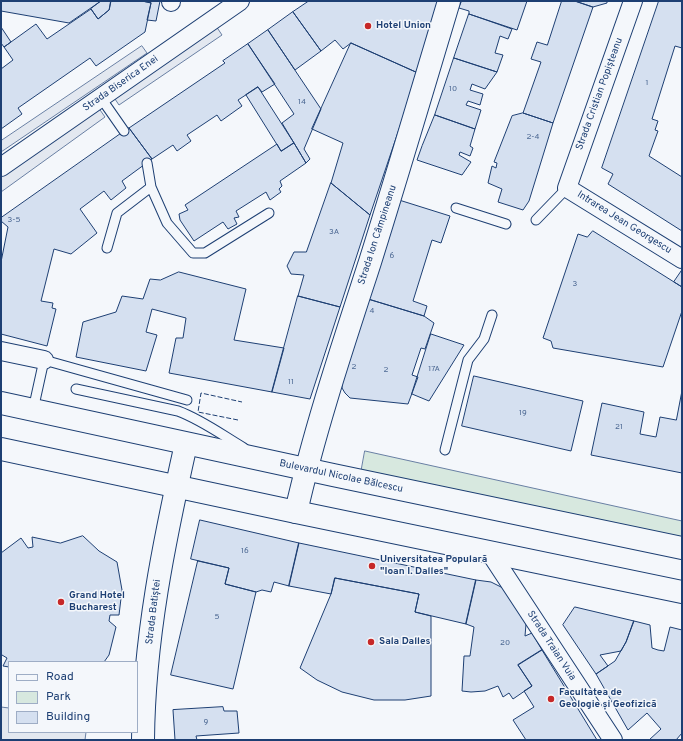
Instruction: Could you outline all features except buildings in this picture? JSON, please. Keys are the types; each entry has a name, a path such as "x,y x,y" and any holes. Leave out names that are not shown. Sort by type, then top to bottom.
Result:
{"main road":[{"name":"Strada Ion Câmpineanu","path":"296,512 319,424 396,180 449,1"},
{"name":"Bulevardul Nicolae Bălcescu","path":"1,403 186,444 682,548"},
{"name":"Strada Batiștei","path":"143,740 145,680 157,582 186,444"},
{"path":"1,449 682,592"}],"street":[{"name":"Strada Biserica Enei","path":"1,167 240,1"},
{"name":"Strada Cristian Popișteanu","path":"567,188 633,1"},
{"name":"Intrarea Jean Georgescu","path":"567,188 682,259"},
{"path":"1,351 44,360"},
{"name":"Strada Traian Vuia","path":"489,551 613,740"}],"lane":[{"path":"101,98 124,131"},
{"path":"147,162 152,187 167,223 194,253 205,253 269,213"},
{"path":"107,248 117,212 152,187"},
{"path":"536,220 567,188"},
{"path":"456,208 506,224"},
{"path":"445,450 468,360 484,339 492,315"},
{"path":"33,410 44,360 187,400"},
{"path":"76,389 178,411 199,420 262,460"}],"green space":[{"path":"365,451 682,521 682,543 361,473"}],"shaded area":[{"path":"216,26 222,35 119,105 113,96"},
{"path":"142,46 147,53 1,152 1,141"},
{"path":"98,107 105,117 1,192 1,177"},
{"path":"1,707 8,708 8,733 86,733 85,740 1,740"}],"fence":[{"path":"238,420 198,412 201,393 242,402"}],"place":[{"name":"Hotel Union","path":"368,26"},
{"name":"Universitatea Populară \"Ioan I. Dalles\"","path":"372,566"},
{"name":"Grand Hotel Bucharest","path":"61,602"},
{"name":"Sala Dalles","path":"371,642"},
{"name":"Facultatea de Geologie și Geofizică","path":"551,699"}]}
